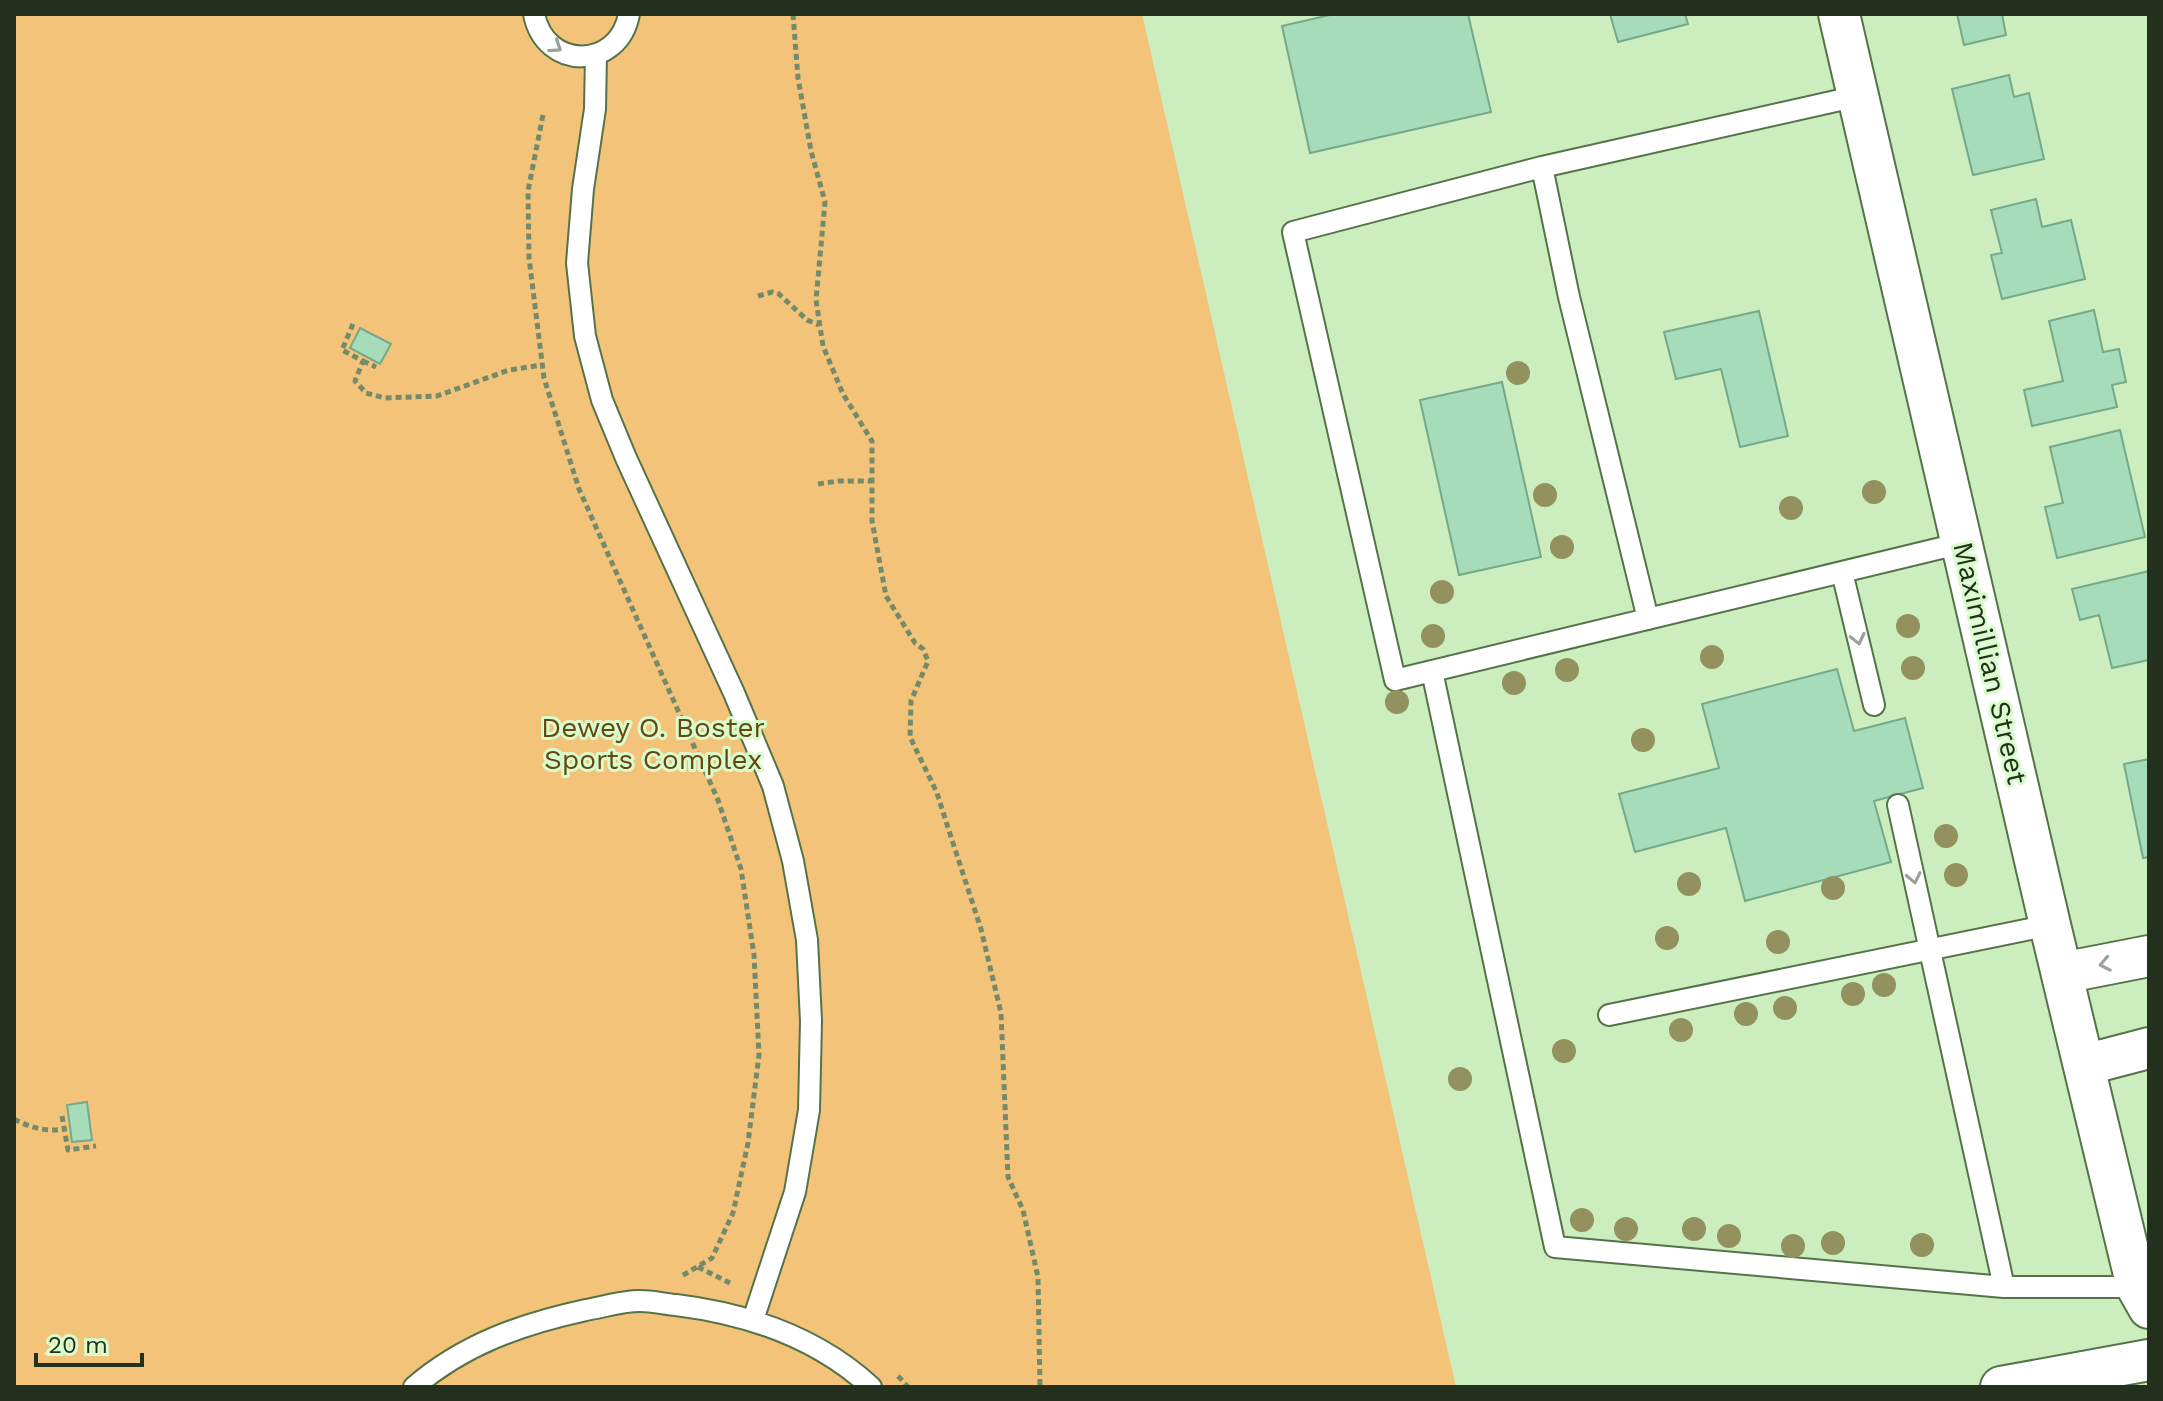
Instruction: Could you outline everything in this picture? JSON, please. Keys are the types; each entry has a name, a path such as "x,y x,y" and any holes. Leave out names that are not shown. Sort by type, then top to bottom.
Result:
{"street":[{"name":"Maximillian Street","path":"1839,14 2050,925 2143,1298"},
{"path":"2062,973 2149,956"},
{"path":"2084,1065 2149,1048"},
{"path":"2001,1387 2149,1360"}],"lane":[{"path":"534,14 540,33 553,47 578,57 596,55 618,41 629,14"},
{"path":"596,55 595,109 583,189 577,263 585,336 602,400 773,786 793,861 807,940 811,1021 809,1110 795,1192 753,1320"},
{"path":"1858,96 1542,167 1293,232 1395,680 1962,543"},
{"path":"1542,167 1569,297 1648,619"},
{"path":"1842,572 1874,705"},
{"path":"1432,671 1555,1247 2143,1298"},
{"path":"1898,805 2004,1287"},
{"path":"1609,1015 2050,925"},
{"path":"414,1387 465,1351 505,1331 549,1318 640,1301 728,1313 768,1325 813,1346 851,1369 871,1387"}],"path":[{"path":"793,14 798,78 811,151 825,202 816,300 823,346 843,394 872,441 872,521 886,596 928,661 911,701 910,737 937,793 981,929 1001,1013 1008,1177 1023,1210 1038,1277 1040,1387"},
{"path":"543,115 528,191 529,258 544,378 579,489 718,800 741,869 754,955 759,1055 748,1143 733,1213 712,1258 682,1277 671,1279"},
{"path":"758,296 772,292 779,294 807,320 820,325"},
{"path":"353,324 342,350 376,367"},
{"path":"363,361 355,381 366,393 385,398 437,396 509,370 542,365"},
{"path":"818,484 872,481"},
{"path":"62,1116 68,1150 96,1146"},
{"path":"14,1119 48,1132 64,1129"},
{"path":"697,1267 730,1283"}],"green space":[{"name":"Dewey O. Boster Sports Complex","path":"14,14 1142,14 1456,1387 14,1387"}],"building":[{"path":"1334,14 1468,14 1491,112 1310,153 1282,26"},
{"path":"1610,14 1685,14 1688,24 1618,42"},
{"path":"1957,14 2002,14 2006,35 1964,45"},
{"path":"2009,75 2014,97 2029,93 2044,159 1973,175 1952,89"},
{"path":"2036,199 2042,227 2071,220 2085,279 2002,299 1991,255 2002,253 1991,210"},
{"path":"2094,310 2103,352 2119,349 2126,382 2112,385 2117,407 2032,426 2024,390 2063,381 2049,321"},
{"path":"1759,311 1788,436 1740,447 1721,369 1676,379 1664,332"},
{"path":"360,328 391,344 380,364 350,348"},
{"path":"1502,382 1541,557 1459,575 1420,400"},
{"path":"2120,430 2145,537 2057,558 2045,507 2063,503 2050,447"},
{"path":"2149,571 2149,660 2112,668 2099,615 2080,620 2072,589"},
{"path":"1837,669 1854,731 1905,718 1923,788 1874,801 1891,862 1745,901 1726,828 1635,852 1619,794 1719,768 1702,704"},
{"path":"2149,759 2149,857 2143,858 2124,764"},
{"path":"87,1102 92,1140 72,1142 67,1105"}]}
